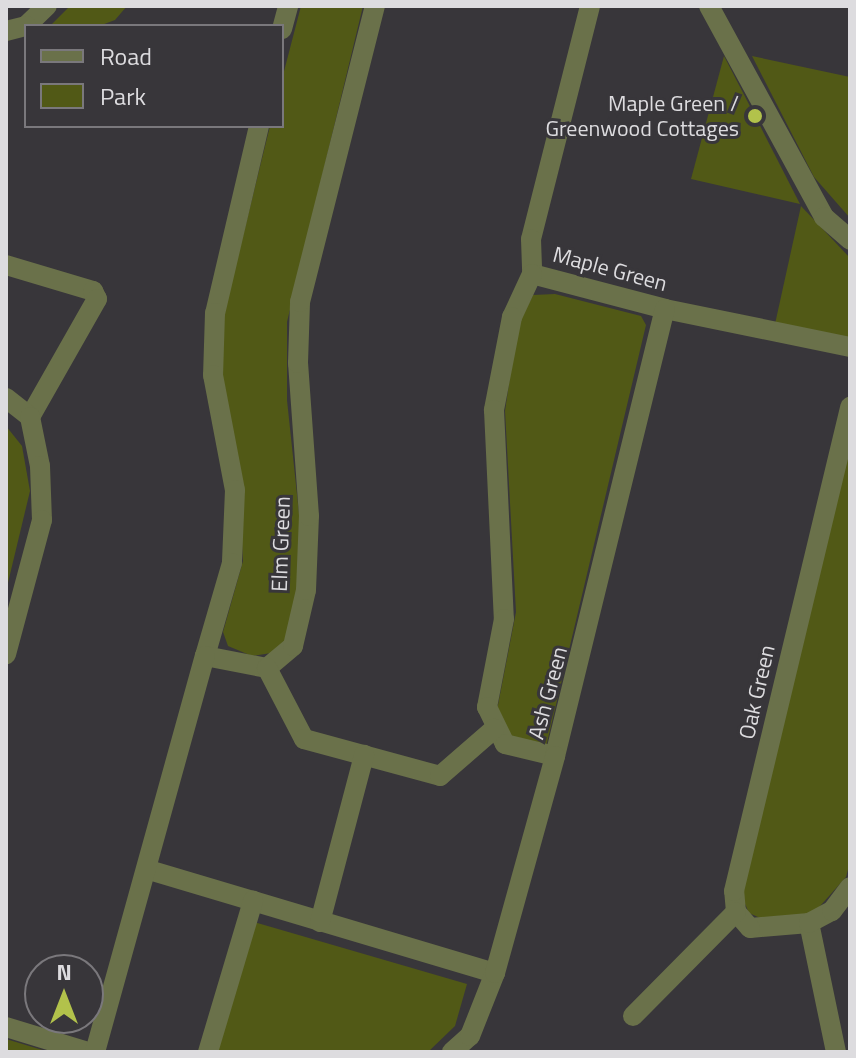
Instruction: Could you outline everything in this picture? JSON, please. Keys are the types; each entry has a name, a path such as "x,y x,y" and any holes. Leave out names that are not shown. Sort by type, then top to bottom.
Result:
{"street":[{"path":"28,24 47,6"},
{"name":"Elm Green","path":"267,668 293,646 306,590 309,516 298,363 300,302 375,6"},
{"name":"Maple Green","path":"590,6 531,239 532,274 665,309 850,347"},
{"path":"709,6 824,217 850,240"},
{"path":"95,1052 149,870 233,555 235,490 213,375 215,313 259,128"},
{"path":"6,265 93,291 97,299 30,417"},
{"name":"Ash Green","path":"532,274 512,317 494,410 504,619 487,707 494,729 505,744 555,756 665,309"},
{"path":"6,398 30,417 40,466 42,520 6,654"},
{"name":"Oak Green","path":"736,912 734,891 850,407"},
{"path":"205,656 267,668 304,739 440,776 494,729"},
{"path":"320,922 364,755"},
{"path":"452,1052 470,1036 495,973 555,756"},
{"path":"149,870 495,973"},
{"path":"633,1016 736,912 750,928 809,923 832,911 850,887"},
{"path":"208,1052 253,901"},
{"path":"809,923 836,1052"},
{"path":"6,1027 88,1052"}],"green space":[{"path":"70,6 127,6 115,20 104,24 52,24"},
{"path":"301,6 363,6 287,322 287,400 303,551 295,611 286,643 271,653 252,656 228,646 223,632 243,561 239,487 222,389 223,317 270,128 284,128 284,71"},
{"path":"724,56 755,116 800,204 691,179"},
{"path":"752,56 850,77 850,218 814,177"},
{"path":"801,206 850,258 850,342 775,324"},
{"path":"555,294 641,316 646,325 546,747 513,739 497,710 516,612 505,411 517,328 533,295"},
{"path":"6,426 22,446 30,491 6,591"},
{"path":"850,436 850,862 846,877 813,914 767,921 749,913 742,897"},
{"path":"254,922 467,984 455,1026 428,1052 213,1052"},
{"path":"6,1039 49,1052 6,1052"}],"place":[{"name":"Maple Green / Greenwood Cottages","path":"755,116"}]}
